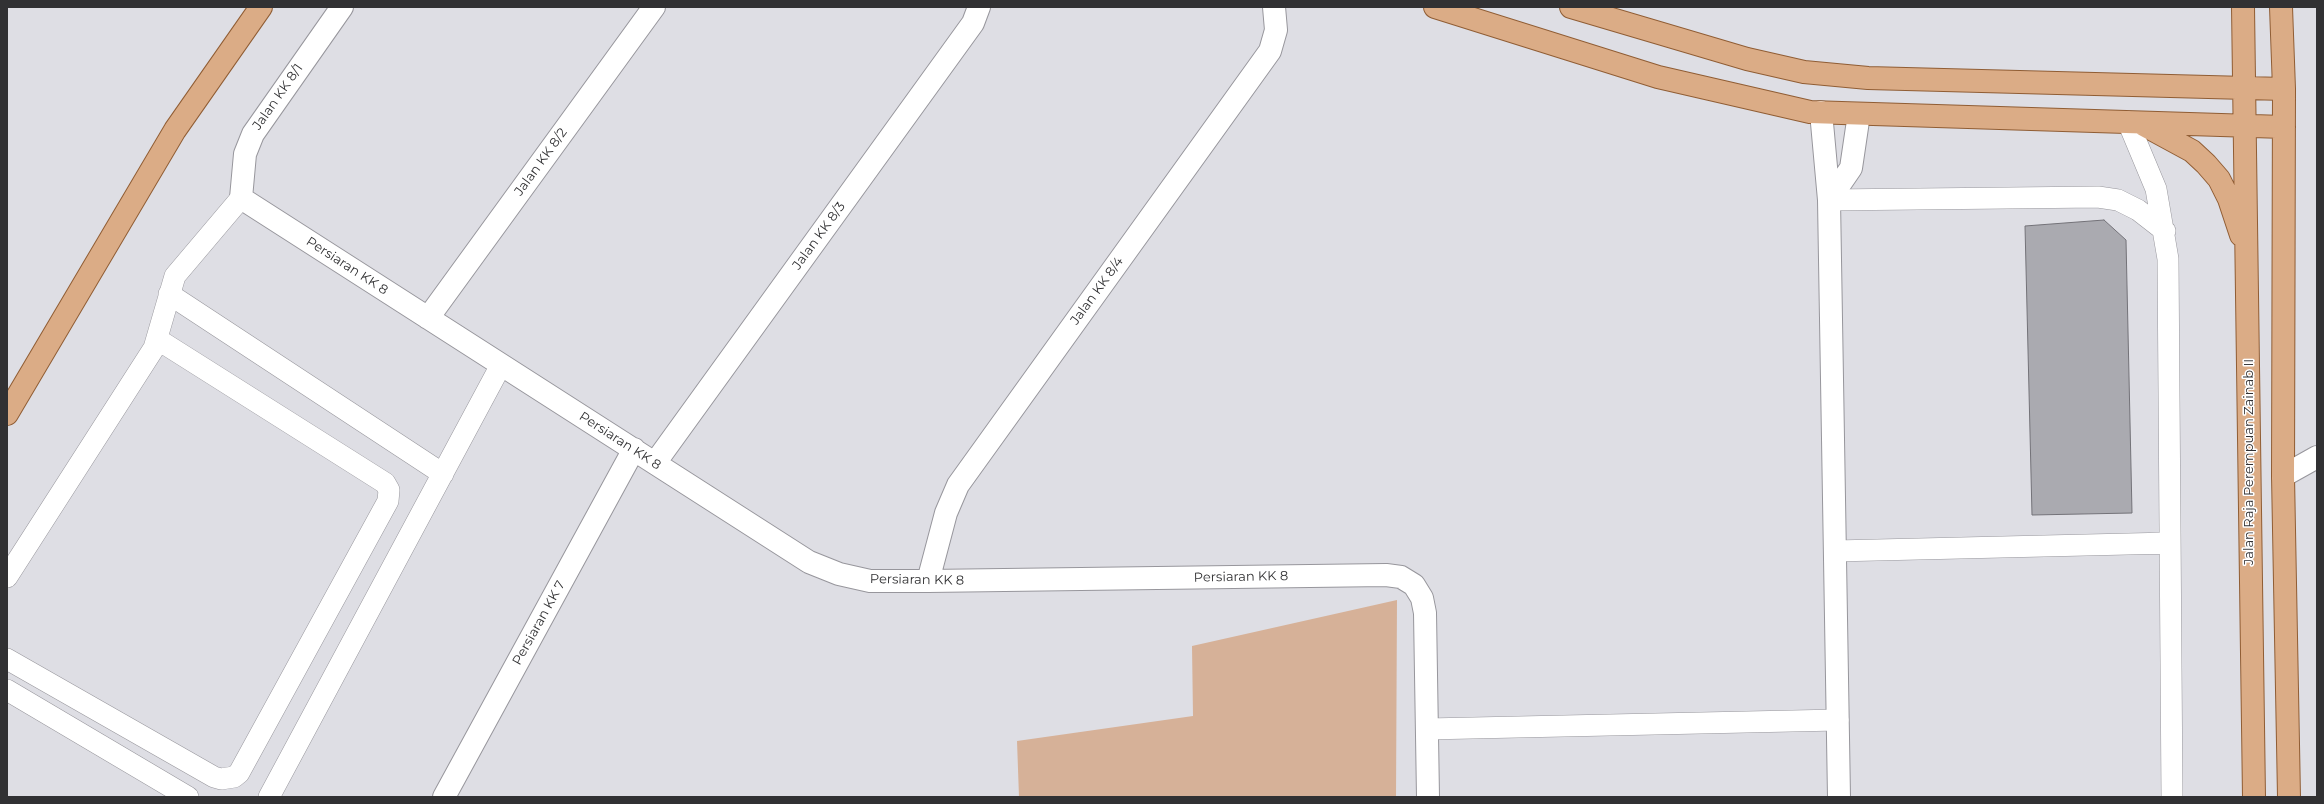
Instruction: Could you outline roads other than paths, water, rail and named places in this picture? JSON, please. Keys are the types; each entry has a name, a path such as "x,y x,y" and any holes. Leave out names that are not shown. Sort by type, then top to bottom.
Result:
{"main road":[{"path":"7,414 175,130 260,7"},
{"path":"1435,7 1658,77 1810,112 2284,127"},
{"path":"1571,7 1747,60 1804,72 1868,78 2284,89"},
{"path":"2243,7 2245,88"},
{"path":"2281,7 2284,89 2283,476 2289,797"},
{"name":"Jalan Raja Perempuan Zainab II","path":"2245,88 2254,797"},
{"path":"2134,122 2192,151 2219,179 2229,199 2247,255"}],"street":[{"name":"Jalan KK 8/1","path":"241,198 245,154 253,134 342,7"},
{"name":"Jalan KK 8/2","path":"428,318 654,7"},
{"name":"Jalan KK 8/3","path":"655,463 973,23 979,7"},
{"name":"Jalan KK 8/4","path":"928,581 946,513 958,485 1270,51 1276,30 1274,8"},
{"path":"1821,112 1829,200 1839,797"},
{"path":"1829,200 1850,168 1859,114"},
{"name":"Persiaran KK 8","path":"241,198 809,562 839,574 870,581 1386,575 1401,578 1414,585 1422,598 1425,613 1428,797"},
{"name":"Persiaran KK 7","path":"444,797 634,449"},
{"path":"2283,476 2317,457"}],"lane":[{"path":"2134,122 2156,189 2165,231 2168,259 2172,797"},
{"path":"1829,200 2098,196 2118,200 2138,210 2165,231"},
{"path":"7,577 154,348 175,276 241,198"},
{"path":"169,294 443,474"},
{"path":"7,659 214,777 221,779 234,777 239,773 388,501 389,490 384,483 157,339"},
{"path":"269,797 501,365"},
{"path":"1835,551 2170,543"},
{"path":"7,690 188,797"},
{"path":"1427,730 1838,720"}]}
